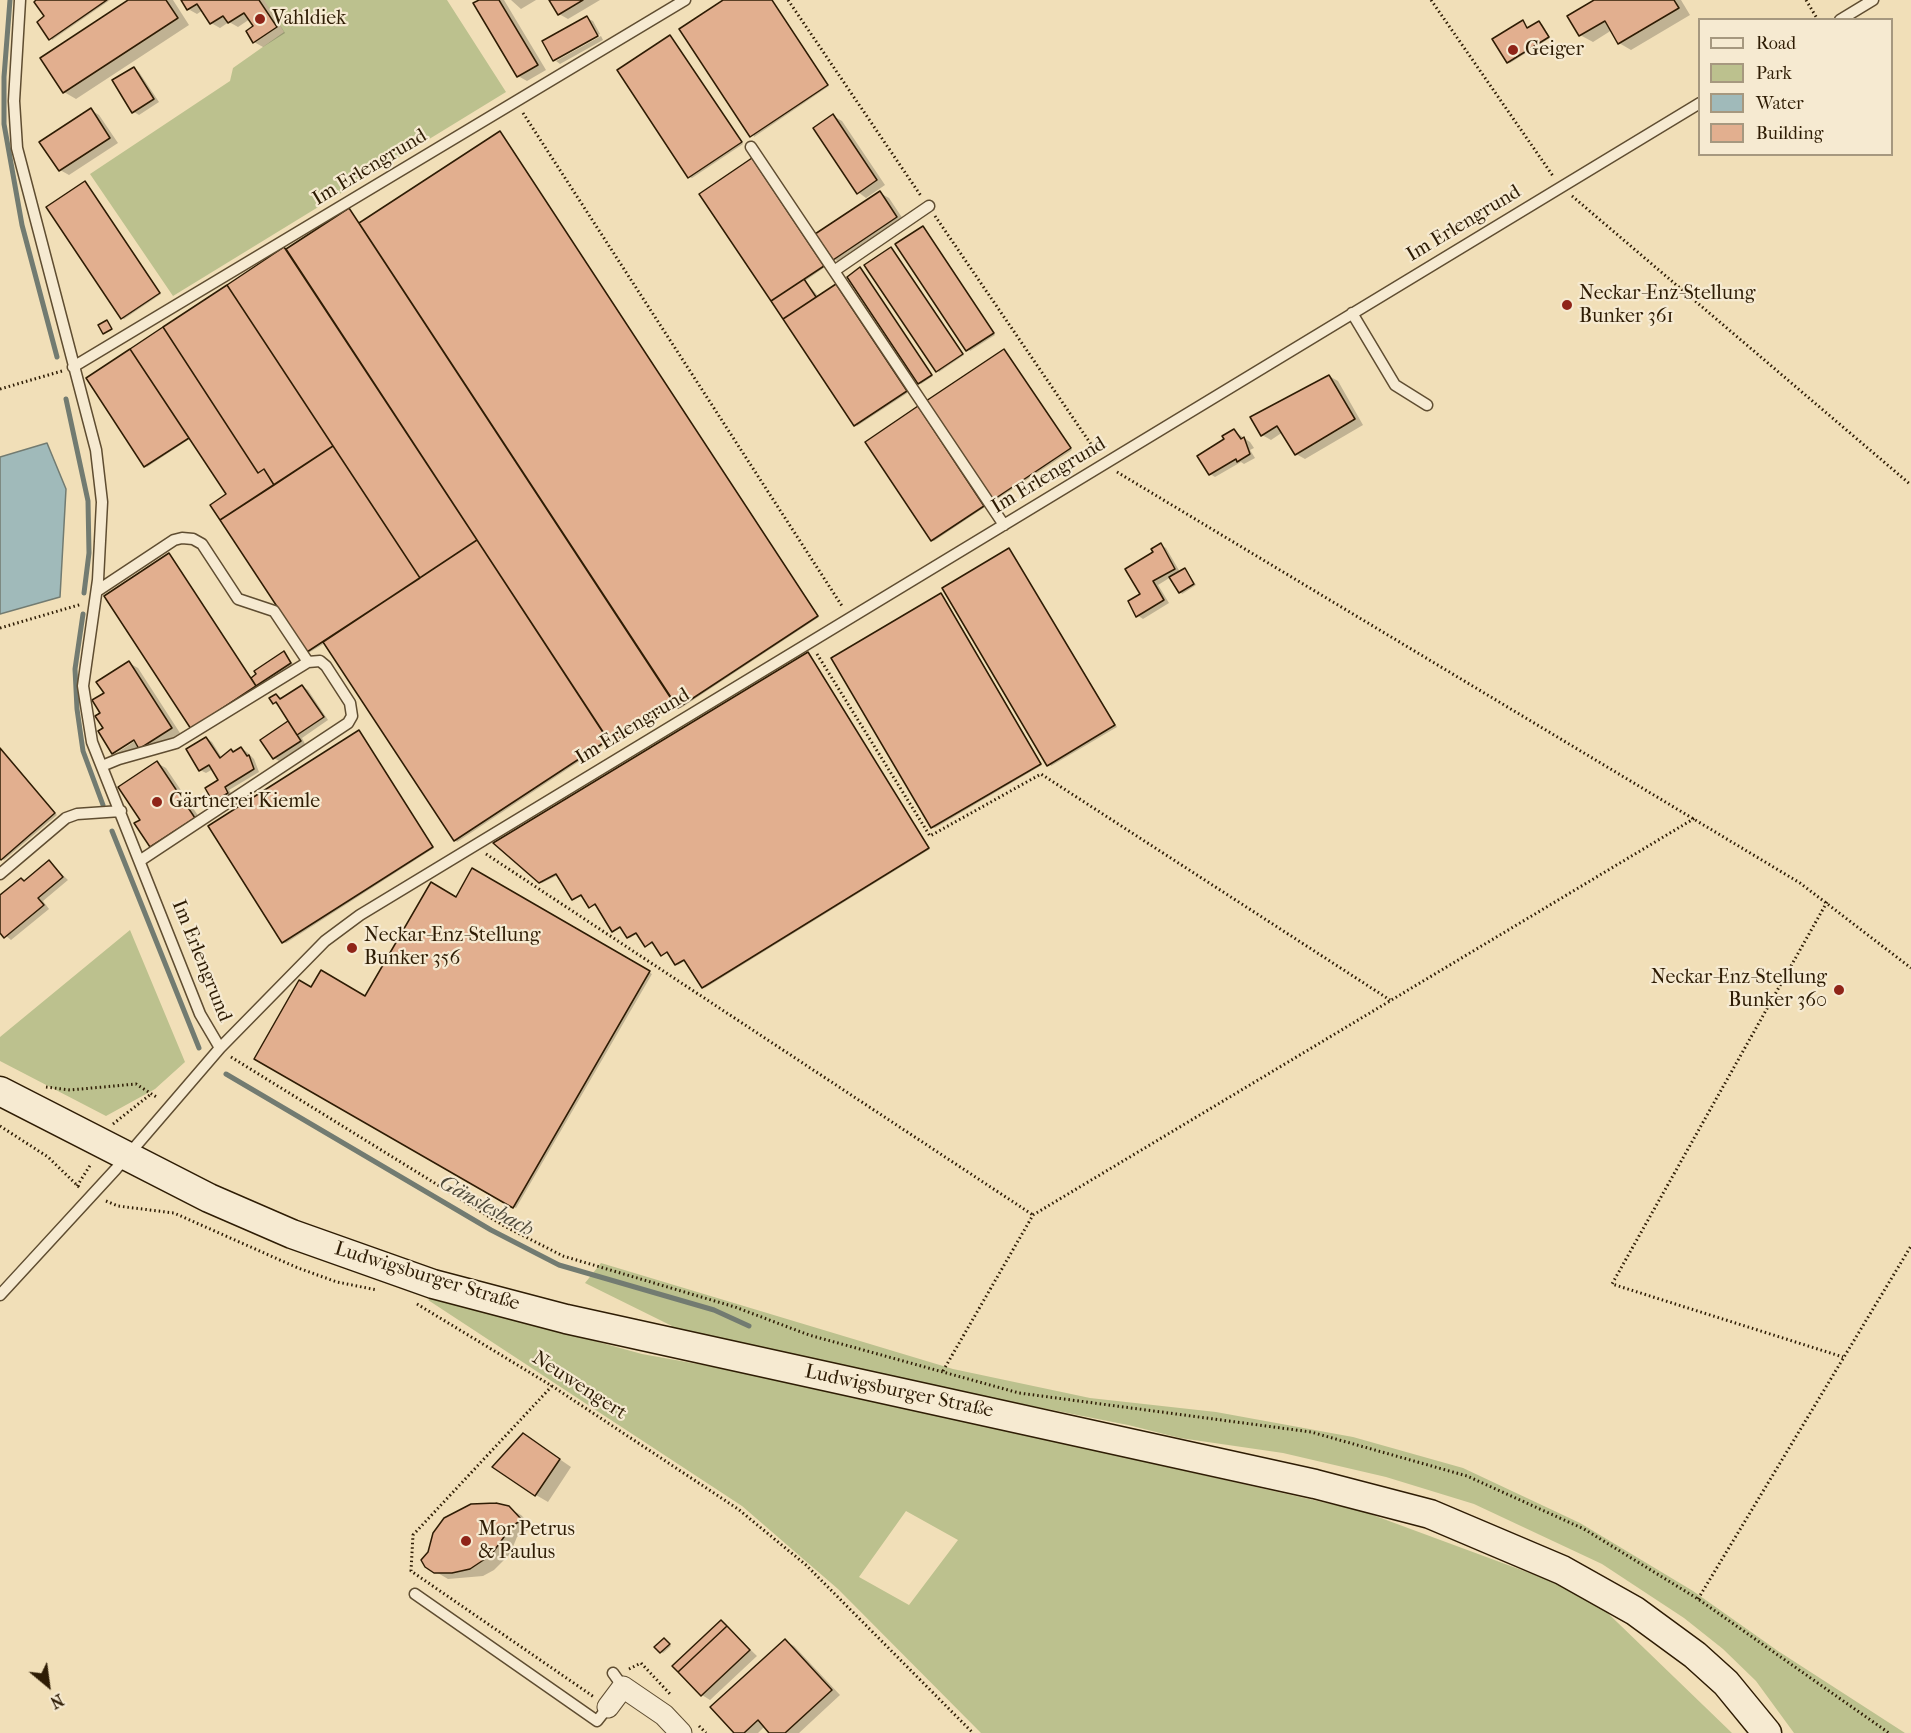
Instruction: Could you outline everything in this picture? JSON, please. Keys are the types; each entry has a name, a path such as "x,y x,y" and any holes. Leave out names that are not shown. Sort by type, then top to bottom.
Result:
{"main road":[{"name":"Ludwigsburger Straße","path":"0,1091 209,1198 292,1234 433,1284 566,1319 1315,1484 1430,1514 1562,1570 1635,1611 1695,1655 1726,1683 1767,1733"}],"street":[{"path":"608,1707 619,1680 664,1715 681,1733"}],"lane":[{"name":"Im Erlengrund","path":"20,0 14,101 17,148 96,450 102,502 96,596 83,686 92,742 141,860 200,1014 220,1048 325,941 360,915 1698,104"},
{"name":"Im Erlengrund","path":"73,367 685,0"},
{"path":"1843,18 1873,0"},
{"path":"751,147 1004,525"},
{"path":"834,271 928,206"},
{"path":"1352,314 1395,385 1428,405"},
{"path":"96,596 174,540 192,539 202,544 238,599 274,611 308,662"},
{"path":"102,766 176,743 308,662 320,661 326,666 350,703 352,717 348,723 141,860"},
{"path":"0,874 66,818 87,813 120,811"},
{"path":"0,1295 128,1155 220,1048"},
{"path":"415,1594 597,1721 608,1707"}],"path":[{"path":"788,0 1105,464 1800,883 1911,968"},
{"path":"1431,0 1560,186 1911,485"},
{"path":"1806,0 1817,18"},
{"path":"516,102 850,618"},
{"path":"0,389 73,367"},
{"path":"0,628 96,596"},
{"path":"810,642 930,836 1041,774 1390,1000"},
{"path":"943,1372 1033,1215 1695,818"},
{"path":"473,845 1033,1215"},
{"path":"1827,902 1612,1284 1843,1357"},
{"path":"220,1048 238,1064 504,1226 563,1256 735,1307 809,1335 1019,1393 1311,1432 1467,1476 1584,1529 1698,1599 1889,1733"},
{"path":"43,1086 70,1090 136,1084 151,1094"},
{"path":"0,1126 48,1157 77,1186"},
{"path":"92,1195 118,1206 174,1213 298,1268 337,1282 379,1290"},
{"path":"1698,1599 1911,1246"},
{"name":"Neuwengert","path":"407,1301 449,1322 552,1386 707,1486 746,1515 820,1579 973,1733"},
{"path":"552,1386 413,1535 411,1571 608,1707"}],"green space":[{"path":"264,0 447,0 506,92 173,296 90,174 230,81 233,68 284,32"},
{"path":"130,930 185,1062 155,1089 106,1116 0,1061 0,1037"},
{"path":"601,1263 953,1369 1090,1398 1216,1412 1353,1437 1463,1468 1580,1523 1693,1591 1778,1651 1905,1733 1794,1733 1756,1681 1723,1649 1684,1618 1602,1564 1474,1504 1386,1477 1283,1453 1180,1438 1128,1425 649,1330 672,1326 585,1283"},
{"path":"434,1297 642,1354 770,1377 1362,1511 1589,1595 1732,1733 981,1733 838,1589 742,1506 428,1300","holes":["906,1511 958,1540 909,1605 859,1577"]}],"water":[{"path":"47,443 66,489 60,597 0,614 0,457"}],"building":[{"path":"36,0 107,0 49,40 37,22 44,16 34,2"},
{"path":"128,0 166,0 178,18 63,93 40,58"},
{"name":"Vahldiek","path":"181,0 259,0 277,27 253,43 246,31 253,26 244,13 228,23 223,16 210,24 197,4 187,10"},
{"path":"479,0 499,0 538,65 517,77 473,3"},
{"path":"549,0 583,0 558,15"},
{"path":"723,0 772,0 828,85 750,137 679,29"},
{"path":"1594,0 1674,0 1679,8 1618,44 1605,21 1579,36 1567,16"},
{"path":"587,16 598,36 553,61 542,41"},
{"path":"1523,20 1527,28 1539,21 1549,37 1507,63 1492,39"},
{"path":"670,35 742,142 688,178 617,70"},
{"path":"134,67 154,99 132,113 112,80"},
{"path":"91,108 110,138 59,171 39,142"},
{"path":"833,114 877,180 857,194 813,128"},
{"path":"500,131 818,616 678,708 359,223"},
{"path":"752,158 824,266 771,301 699,194"},
{"path":"85,181 160,293 121,319 46,207"},
{"path":"880,191 897,217 833,260 815,234"},
{"path":"349,208 674,703 611,744 286,249"},
{"path":"923,226 994,333 966,351 895,244"},
{"path":"284,247 477,540 420,578 227,285"},
{"path":"891,247 963,354 936,372 864,265"},
{"path":"860,267 932,375 918,384 847,277"},
{"path":"804,279 816,297 783,319 771,301"},
{"path":"836,284 907,391 854,426 783,319"},
{"path":"227,285 333,446 274,485 264,469 258,473 163,327"},
{"path":"107,320 112,329 103,334 98,325"},
{"path":"163,327 258,473 264,469 274,485 220,520 210,505 226,494 130,349"},
{"path":"130,349 189,438 144,467 86,378"},
{"path":"1004,349 1071,448 993,500 926,401"},
{"path":"1329,375 1355,419 1295,455 1277,426 1261,436 1250,417"},
{"path":"918,406 984,506 931,541 865,442"},
{"path":"1234,429 1241,439 1244,437 1250,454 1237,462 1236,459 1209,475 1197,456 1224,439 1222,436"},
{"path":"333,446 420,578 307,652 220,520"},
{"path":"477,540 608,740 454,841 323,642"},
{"path":"1161,543 1175,569 1153,581 1164,600 1136,617 1128,601 1140,594 1125,569 1153,552 1151,549"},
{"path":"1009,548 1115,725 1047,766 942,588"},
{"path":"169,553 256,686 191,729 104,596"},
{"path":"1185,568 1194,584 1179,593 1169,577"},
{"path":"941,593 1041,764 931,828 831,658"},
{"path":"284,651 291,663 256,686 251,678 256,674 254,671"},
{"path":"808,652 929,848 702,988 684,960 675,965 667,952 661,956 652,942 645,947 636,933 627,938 620,927 612,932 595,904 589,908 581,895 572,900 556,874 539,883 493,843"},
{"path":"129,661 172,728 139,749 134,740 112,754 98,731 103,728 95,716 100,713 92,700 104,693 96,682"},
{"path":"302,685 324,717 297,735 276,702 273,704 269,698 276,694 280,699"},
{"path":"288,721 301,741 273,759 260,740"},
{"path":"359,730 433,847 282,943 208,826"},
{"path":"206,737 220,758 231,749 233,752 241,747 247,756 249,755 254,769 225,787 228,793 213,802 205,788 218,780 209,765 199,771 186,749"},
{"path":"0,748 55,813 1,860 0,859"},
{"name":"Gärtnerei Kiemle","path":"157,761 195,818 150,847 134,823 140,820 118,787"},
{"path":"49,860 63,877 38,898 44,905 4,938 0,933 0,895 21,878 24,881"},
{"path":"472,868 650,971 513,1208 254,1059 299,980 311,987 321,970 365,996 431,882 456,897"},
{"path":"523,1433 560,1459 535,1496 492,1467"},
{"name":"Mor Petrus & Paulus","path":"496,1503 509,1506 522,1520 505,1530 504,1537 491,1555 470,1569 452,1573 434,1573 425,1567 421,1560 428,1552 433,1533 444,1518 471,1504"},
{"path":"721,1620 727,1626 678,1672 672,1666"},
{"path":"727,1626 750,1650 701,1696 678,1672"},
{"path":"664,1638 670,1644 660,1653 654,1647"},
{"path":"785,1639 832,1690 785,1733 769,1733 758,1720 744,1733 734,1733 710,1707"}],"waterway":[{"path":"10,0 4,77 4,124 22,225 57,357"},
{"path":"66,399 88,501 89,553 84,593"},
{"name":"Gänslesbach","path":"83,614 75,669 77,709 83,751 103,805"},
{"path":"112,831 199,1048"},
{"name":"Gänslesbach","path":"226,1074 491,1230 559,1265 714,1310 749,1326"}],"place":[{"name":"Vahldiek","path":"260,19"},
{"name":"Geiger","path":"1513,50"},
{"name":"Neckar-Enz-Stellung Bunker 361","path":"1567,305"},
{"name":"Gärtnerei Kiemle","path":"157,802"},
{"name":"Neckar-Enz-Stellung Bunker 356","path":"352,948"},
{"name":"Neckar-Enz-Stellung Bunker 360","path":"1839,990"},
{"name":"Mor Petrus & Paulus","path":"466,1541"}]}
